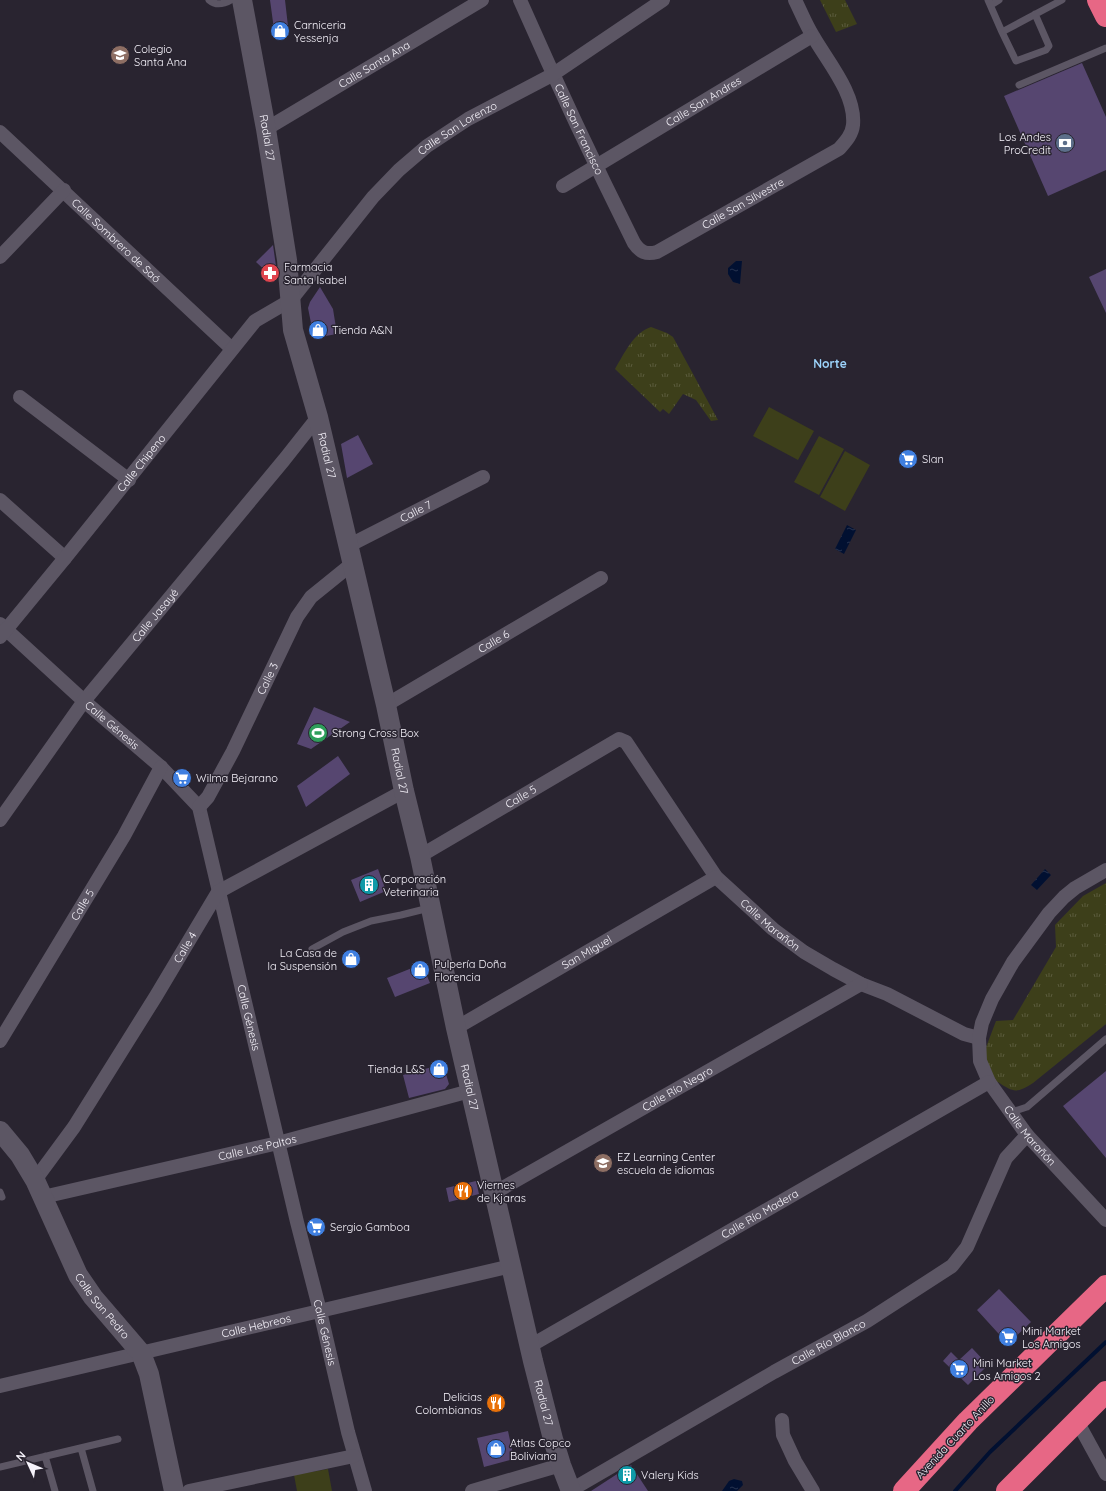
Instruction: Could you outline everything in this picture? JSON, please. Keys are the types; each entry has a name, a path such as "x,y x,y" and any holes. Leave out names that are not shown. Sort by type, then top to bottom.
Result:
{"highway":[{"path":"1098,0 1106,16"},
{"name":"Avenida Cuarto Anillo","path":"904,1491 968,1421 1106,1286"},
{"name":"Avenida Cuarto Anillo","path":"1058,1333 1106,1299"},
{"path":"1007,1491 1106,1392"}],"street":[{"name":"Radial 27","path":"242,0 266,129 287,260 293,330 318,417 386,705 470,1091 533,1361 561,1465 571,1490"},
{"name":"Calle Santa Ana","path":"266,129 482,0"},
{"name":"Calle San Francisco","path":"520,0 552,74 596,167 634,243 638,249 644,253"},
{"name":"Calle San Lorenzo","path":"291,300 373,197 399,170 427,146 468,119 552,74 662,0"},
{"path":"795,0 812,36"},
{"name":"Calle San Silvestre","path":"644,253 651,254 657,252 839,149 849,137 853,125 852,110 833,67 812,36"},
{"name":"Calle San Andres","path":"563,186 812,36"},
{"name":"Calle Sombrero de Saó","path":"0,132 64,190 232,349"},
{"path":"0,257 64,190"},
{"name":"Calle Chipeno","path":"2,630 65,558 255,321 291,300"},
{"path":"20,397 128,480"},
{"name":"Calle Jasayé","path":"0,820 84,701 318,417"},
{"name":"Calle 7","path":"350,555 483,477"},
{"path":"0,500 65,558"},
{"name":"Calle 3","path":"199,807 208,797 233,751 297,617 311,597 350,555"},
{"name":"Calle 6","path":"386,705 601,578"},
{"name":"Calle Génesis","path":"2,630 161,767 199,807 297,1222 320,1311 354,1456 365,1491"},
{"name":"Calle 5","path":"420,856 619,738 622,739"},
{"name":"Calle Marañón","path":"622,739 626,742 716,877 773,929 804,952 861,984 887,994 964,1034 979,1038"},
{"name":"Calle 5","path":"0,1042 124,836 161,767"},
{"path":"218,892 404,791"},
{"name":"Calle Marañón","path":"1106,870 1075,888 1049,913 1013,962 992,999 982,1023 979,1038 980,1061 989,1082 1012,1112 1027,1135 1106,1220"},
{"name":"San Miguel","path":"456,1028 716,877"},
{"name":"Calle 4","path":"39,1188 74,1127 156,996 218,892"},
{"name":"Calle Río Negro","path":"494,1193 861,984"},
{"name":"Calle Río Madera","path":"530,1346 989,1082"},
{"name":"Calle Los Paltos","path":"39,1188 278,1143 470,1091"},
{"name":"Calle San Pedro","path":"0,1131 20,1155 39,1188 78,1275 93,1297 140,1353 149,1374 174,1491"},
{"name":"Calle Río Blanco","path":"571,1490 774,1372 867,1321 952,1266 967,1247 1006,1158 1027,1135"},
{"name":"Calle Hebreos","path":"0,1386 511,1266"},
{"path":"782,1420 782,1434 795,1462 813,1491"},
{"path":"1077,1421 1106,1474"},
{"path":"189,1491 354,1456"},
{"path":"472,1491 561,1465"}],"lane":[{"path":"209,0 216,4 224,4 231,0"},
{"path":"1000,0 989,2 1016,61 1046,50 1048,46 1035,14"},
{"path":"1002,32 1062,0"},
{"path":"1019,86 1106,48"},
{"path":"312,949 343,932 371,921 431,907"},
{"path":"1012,1112 1027,1107 1106,1039"},
{"path":"0,1467 118,1439"},
{"path":"81,1448 93,1491"},
{"path":"45,1456 55,1491"}],"green space":[{"path":"820,0 845,0 857,24 836,32"},
{"path":"651,327 673,337 718,420 711,421 696,400 683,394 669,414 663,409 660,412 615,369 626,350 639,334"},
{"path":"769,407 814,431 798,460 753,436"},
{"path":"819,436 844,449 819,495 794,482"},
{"path":"845,451 870,465 845,511 820,497"},
{"path":"1106,883 1106,1024 1033,1083 1023,1089 1012,1090 998,1082 995,1084 986,1070 985,1050 996,1021 1013,1020 1056,947 1055,925 1083,896"},
{"path":"328,1469 332,1491 297,1491 294,1475"}],"water":[{"path":"736,261 742,261 740,284 733,282 728,274 728,268"},
{"path":"847,525 856,530 844,554 835,549"},
{"path":"1045,869 1051,875 1037,890 1031,885"},
{"path":"734,1479 742,1481 743,1485 737,1491 722,1491 729,1481"}],"building":[{"path":"270,0 285,0 289,35 275,37"},
{"name":"Los Andes ProCredit","path":"1082,63 1106,117 1106,170 1048,196 1004,96"},
{"path":"273,245 277,273 272,277 256,262"},
{"path":"1106,269 1106,313 1089,277"},
{"path":"320,287 333,309 337,334 314,338 308,308 310,302"},
{"path":"358,435 373,464 347,478 341,444"},
{"name":"Strong Cross Box","path":"314,707 350,722 311,749 297,744"},
{"path":"338,756 350,774 306,807 297,786"},
{"name":"Corporación Veterinaria","path":"378,869 386,891 360,902 351,880"},
{"path":"422,964 430,983 395,997 387,978"},
{"path":"443,1064 449,1084 445,1089 409,1098 403,1075"},
{"path":"1106,1071 1106,1158 1063,1106"},
{"name":"Viernes de Kjaras","path":"476,1181 479,1194 449,1202 446,1188"},
{"path":"999,1289 1031,1322 1008,1344 977,1310"},
{"path":"972,1348 988,1365 968,1385 943,1361 951,1352 959,1360"},
{"name":"Atlas Copco Boliviana","path":"508,1431 514,1459 484,1467 477,1438"},
{"name":"Valery Kids","path":"631,1465 648,1491 591,1491"}],"waterway":[{"path":"955,1491 990,1452 1106,1342"}],"place":[{"name":"Carniceria Yessenja","path":"280,31"},
{"name":"Colegio Santa Ana","path":"120,55"},
{"name":"Los Andes ProCredit","path":"1065,143"},
{"name":"Farmacia Santa Isabel","path":"270,273"},
{"name":"Tienda A&N","path":"318,330"},
{"name":"Slan","path":"908,459"},
{"name":"Strong Cross Box","path":"318,733"},
{"name":"Wilma Bejarano","path":"182,778"},
{"name":"Corporación Veterinaria","path":"369,885"},
{"name":"La Casa de la Suspensión","path":"351,959"},
{"name":"Pulpería Doña Florencia","path":"420,970"},
{"name":"Tienda L&S","path":"439,1069"},
{"name":"EZ Learning Center escuela de idiomas","path":"603,1163"},
{"name":"Viernes de Kjaras","path":"463,1191"},
{"name":"Sergio Gamboa","path":"316,1227"},
{"name":"Mini Market Los Amigos","path":"1008,1337"},
{"name":"Mini Market Los Amigos 2","path":"959,1369"},
{"name":"Delicias Colombianas","path":"496,1403"},
{"name":"Atlas Copco Boliviana","path":"496,1449"},
{"name":"Valery Kids","path":"627,1475"}],"district":[{"name":"Norte","path":"830,364"}]}
